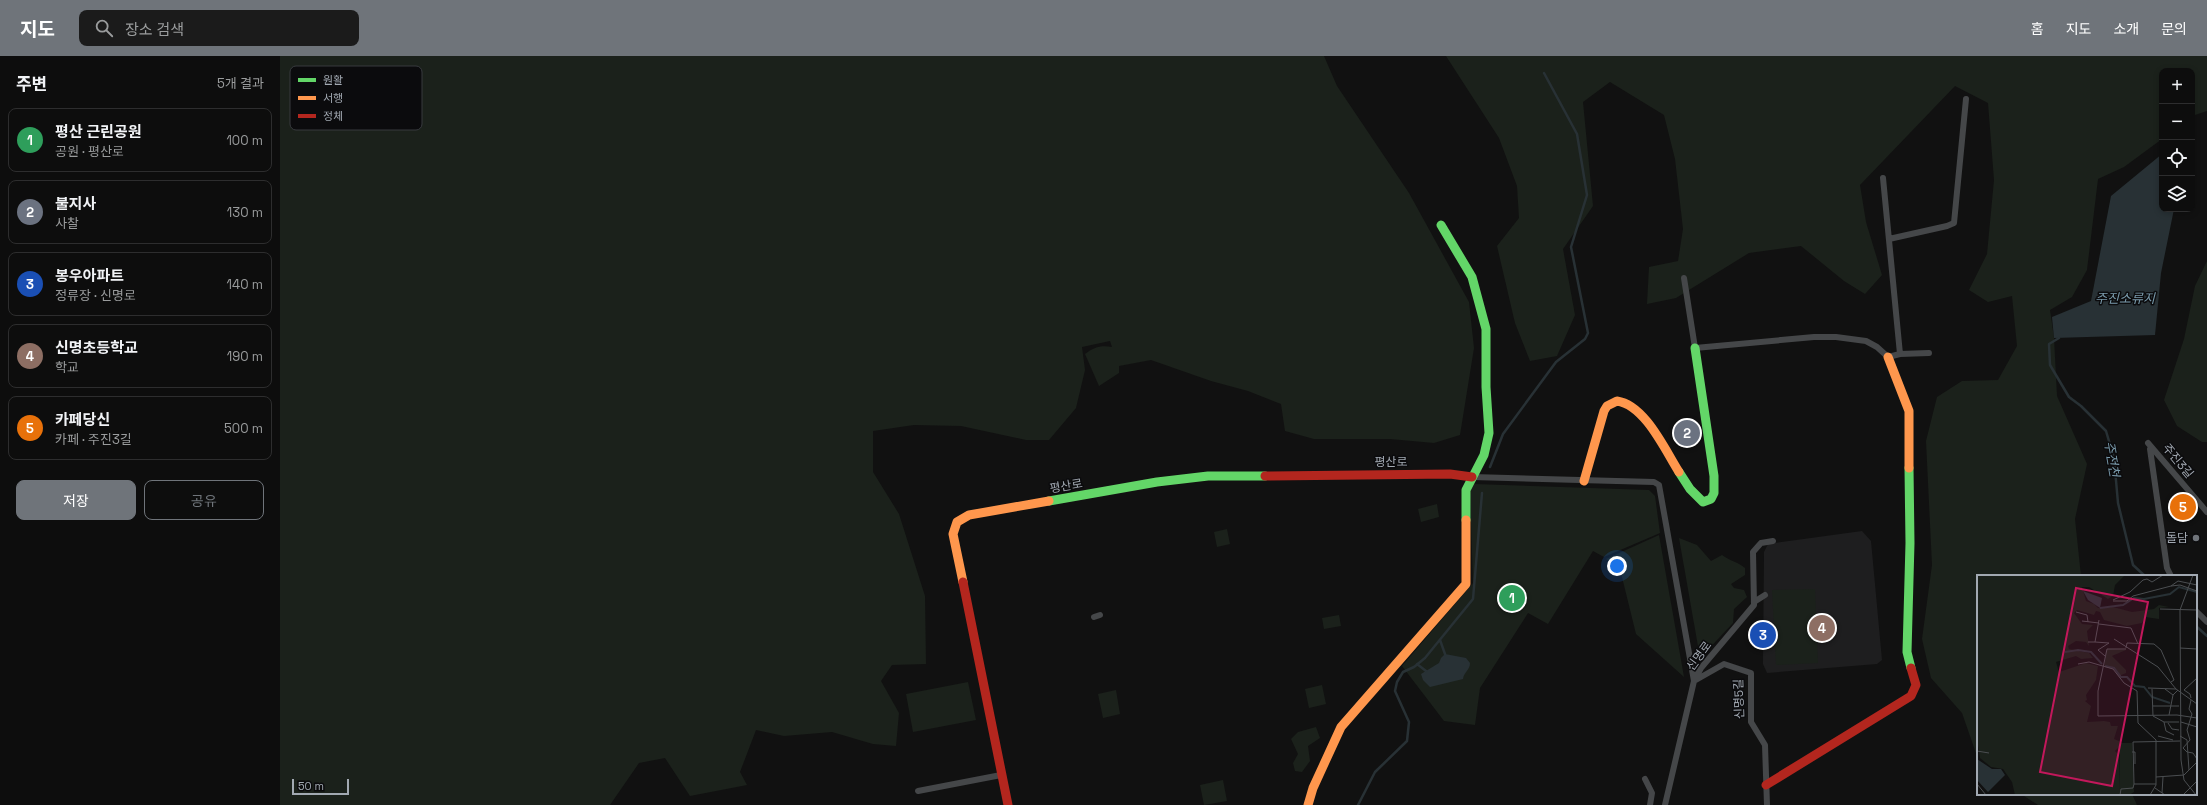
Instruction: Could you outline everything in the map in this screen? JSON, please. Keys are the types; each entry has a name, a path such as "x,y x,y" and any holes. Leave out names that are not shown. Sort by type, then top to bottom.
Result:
{"street":[{"path":"1889,239 1947,226 1954,223 1966,99"},
{"path":"1883,178 1900,354"},
{"path":"1308,805 1313,788 1341,727 1437,615 1466,584 1466,490 1484,455 1489,433 1486,387 1486,329 1472,277 1441,225"},
{"path":"1584,480 1601,418 1607,406 1613,402 1625,402 1638,410 1646,420 1690,489 1703,502 1709,502 1714,498 1714,476 1684,278"},
{"path":"1695,348 1814,337 1836,337 1866,341 1877,347 1888,358 1908,411 1910,543 1907,652 1916,685 1911,696 1766,785"},
{"path":"1888,358 1900,354 1929,353"},
{"name":"주진3길","path":"2170,575 2167,568 2149,446 2207,512"},
{"name":"평산로","path":"1008,805 954,542 954,525 959,518 1157,482 1208,476 1436,474 1472,477"},
{"path":"1472,477 1654,482 1659,485 1694,681"},
{"path":"1754,602 1753,552 1760,543 1773,540"},
{"path":"1754,602 1765,595"},
{"name":"신명로","path":"1665,805 1694,681 1701,668 1754,605 1754,602"},
{"path":"2197,612 2207,622"},
{"name":"신명5길","path":"1694,681 1724,664 1751,673 1750,722 1765,745 1767,805"},
{"path":"918,791 1001,775"},
{"path":"1645,779 1652,793 1650,805"}],"shaded area":[{"path":"280,56 1324,56 1337,86 1409,193 1469,302 1474,348 1460,435 1434,443 1390,439 1314,439 1285,431 1281,404 1248,391 1211,381 1151,360 1119,366 1119,373 1099,386 1085,354 1098,347 1112,347 1110,341 1082,347 1085,370 1076,408 1049,440 1026,440 961,426 914,425 873,431 873,472 899,514 925,596 926,664 892,665 881,681 899,713 896,746 873,744 832,732 784,736 756,730 740,772 747,785 690,796 665,758 639,763 610,805 280,805"},
{"path":"1446,56 2207,56 2207,111 2195,115 2195,68 2159,68 2159,141 2124,167 2098,179 2087,270 2072,297 2050,310 2054,338 2057,396 2087,464 2075,519 2081,575 1977,575 1977,756 1962,713 1931,678 1922,639 1932,565 1926,441 1937,397 1962,381 1998,380 2017,346 2012,296 1988,302 1969,290 1987,254 1994,180 1988,103 1955,86 1860,185 1866,222 1882,275 1865,294 1844,281 1801,246 1749,253 1676,298 1647,304 1649,267 1678,261 1683,229 1675,159 1664,115 1610,82 1583,102 1593,206 1563,249 1575,315 1557,356 1530,361 1515,323 1497,246 1519,218 1517,186 1499,138"},
{"path":"2207,261 2207,442 2202,442 2177,426 2164,400 2184,339 2195,286"},
{"path":"1474,484 1649,490 1655,496 1660,533 1604,557 1593,551 1548,624 1528,613 1480,688 1475,725 1444,721 1402,666 1473,583 1470,491"},
{"path":"1437,504 1439,517 1421,522 1418,509"},
{"path":"1227,529 1230,544 1217,547 1214,532"},
{"path":"1862,531 1871,541 1882,660 1877,664 1767,673 1763,664 1764,552 1768,544"},
{"path":"1659,535 1684,677 1636,634 1620,569 1606,559"},
{"path":"1679,538 1697,545 1711,561 1722,555 1745,568 1745,575 1731,584 1734,588 1744,590 1747,597 1734,609 1733,623 1703,655 1699,652"},
{"path":"1815,589 1818,663 1776,665 1772,590"},
{"path":"1339,615 1341,626 1324,629 1322,618"},
{"path":"968,682 976,720 913,732 906,694"},
{"path":"1322,685 1326,704 1309,708 1305,689"},
{"path":"1116,690 1120,714 1103,718 1098,694"},
{"path":"1316,727 1320,738 1308,746 1310,761 1302,772 1295,771 1293,763 1298,754 1291,739 1298,732"},
{"path":"1223,780 1227,801 1204,805 1200,785"},
{"path":"2023,795 2132,795 2137,805 2038,805"}],"water":[{"name":"주진소류지","path":"2159,156 2159,212 2173,212 2161,273 2155,335 2054,338 2052,317 2091,301 2111,196"},
{"path":"1445,654 1466,658 1470,663 1469,667 1463,679 1430,687 1423,680 1421,674 1439,663"}],"waterway":[{"path":"1490,467 1503,434 1556,362 1585,339 1588,333 1571,247 1587,195 1577,134 1544,73"},
{"name":"주전천","path":"2059,338 2049,344 2050,365 2069,397 2081,406 2106,431 2114,458 2118,503 2133,565 2144,575"},
{"path":"1358,805 1375,772 1407,741 1409,722 1395,691 1397,682 1403,672 1414,667 1425,658 1473,599 1482,493"},
{"name":"주전천","path":"2197,627 2207,636"},
{"path":"1440,640 1445,654"},
{"path":"1417,664 1426,671"}],"traffic: fast":[{"path":"1441,225 1472,277 1486,329 1486,387 1489,433 1484,455 1466,490 1466,520"},
{"path":"1679,472 1690,489 1703,502 1711,499 1714,493 1714,476 1695,348"},
{"path":"1909,468 1910,543 1907,652 1911,668"},
{"path":"1049,501 1157,482 1208,476 1265,476"}],"traffic: slow":[{"path":"1888,357 1909,411 1909,468"},
{"path":"1584,481 1604,411 1607,406 1617,401 1627,404 1645,419 1661,441 1679,472"},
{"path":"963,582 953,534 957,522 969,515 1049,501"},
{"path":"1308,805 1313,788 1341,727 1466,584 1466,520"}],"traffic: jam":[{"path":"1265,476 1450,474 1472,477"},
{"path":"963,582 1008,805"},
{"path":"1766,785 1911,696 1916,685 1911,668"}],"place":[{"name":"불지사","path":"1687,433"},
{"name":"카페당신","path":"2183,507"},
{"name":"돌담","path":"2196,538"},
{"name":"평산 근린공원","path":"1512,598"},
{"name":"신명초등학교","path":"1822,628"},
{"name":"봉우아파트","path":"1763,635"}]}
